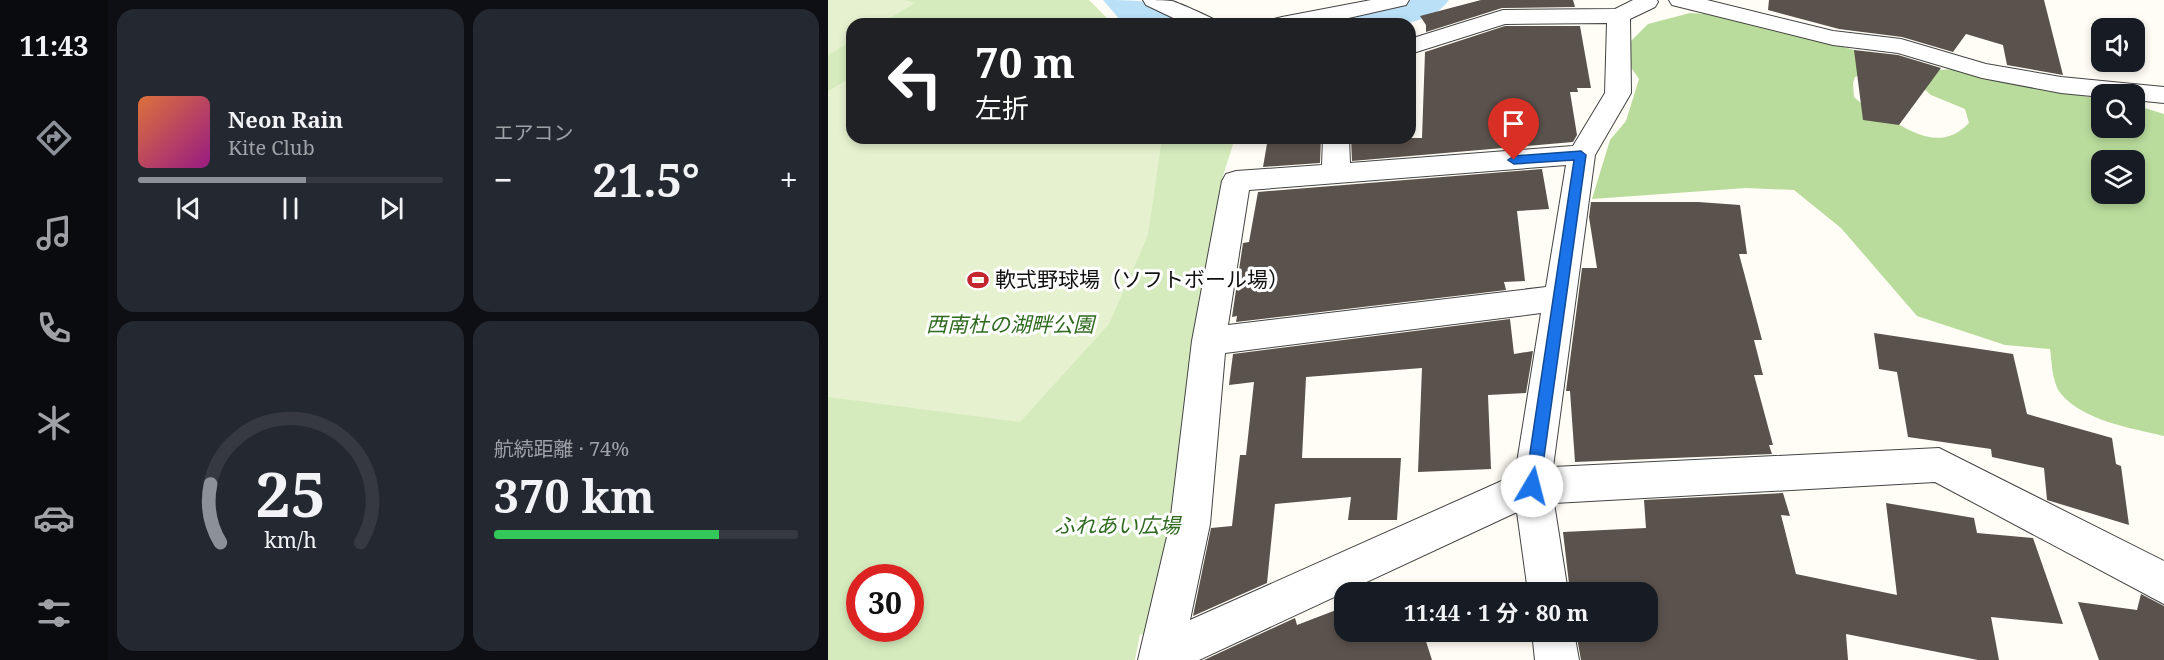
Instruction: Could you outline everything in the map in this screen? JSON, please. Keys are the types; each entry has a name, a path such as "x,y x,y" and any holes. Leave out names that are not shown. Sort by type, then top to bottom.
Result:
{"street":[{"path":"1154,0 1191,18"},
{"path":"1305,18 1347,7 1398,0"},
{"path":"1680,0 1833,38 1901,46 1982,71 2061,85 2164,95"},
{"path":"1416,45 1503,17 1619,16 1651,1"},
{"path":"1546,582 1532,486 1581,155 1618,93 1619,16"},
{"path":"1335,174 1336,144"},
{"path":"1160,658 1190,524 1209,341 1236,181 1581,155"},
{"path":"1209,341 1560,298"},
{"path":"1160,658 1532,486 1939,465 2164,583"},
{"path":"1554,642 1557,660"}],"green space":[{"name":"西南杜の湖畔公園","path":"828,0 1089,0 1107,18 846,18 846,144 1233,144 1223,176 1196,325 1201,324 1153,638 1140,634 1135,660 828,660"},
{"path":"828,0 905,0 915,3 890,18 846,18 846,44 828,55"},
{"path":"1690,13 1725,15 1854,50 1868,58 1868,72 1855,77 1854,97 1866,107 1899,125 1930,137 1949,136 1969,123 1965,109 1931,95 1923,88 1937,70 1958,69 2091,97 2091,138 2145,138 2145,108 2164,114 2164,436 2109,422 2082,411 2071,403 2061,394 2056,384 2050,349 2005,345 1917,316 1841,228 1794,190 1746,188 1592,199 1610,140 1626,121 1639,79 1620,52 1648,24"},
{"name":"軟式野球場（ソフトボール場）","path":"846,80 846,144 1161,144 1148,235 1109,324 1020,422 828,397 828,91"}],"building":[{"path":"1481,0 1573,0 1575,7 1502,8 1426,32 1426,25 1420,16"},
{"path":"1769,0 2044,0 2063,75 2007,65 2003,45 1966,34 1953,52 1902,37 1839,29 1768,10"},
{"path":"1505,26 1580,26 1591,88 1577,88 1578,92 1570,92 1577,135 1573,142 1352,161 1351,144 1416,144 1416,138 1422,138 1425,52"},
{"path":"1854,50 1898,55 1941,68 1899,125 1863,120"},
{"path":"1267,144 1321,144 1320,163 1263,167"},
{"path":"1542,169 1549,209 1517,211 1525,281 1504,282 1506,290 1236,322 1237,316 1232,317 1243,243 1249,242 1258,192"},
{"path":"1591,202 1698,202 1740,205 1747,254 1739,254 1762,340 1754,340 1763,375 1754,375 1773,445 1769,445 1772,454 1575,462 1570,391 1566,391 1582,268 1597,268 1589,217"},
{"path":"1510,319 1514,354 1533,351 1526,393 1488,395 1491,469 1418,472 1422,368 1306,377 1302,458 1401,458 1397,520 1348,520 1351,497 1275,504 1267,583 1193,616 1211,528 1232,526 1240,455 1246,455 1254,382 1229,385 1233,354"},
{"path":"1874,333 2013,354 2027,414 2112,438 2116,464 2121,466 2129,525 2047,500 2044,468 1992,457 1991,449 1908,437 1897,372 1879,369"},
{"path":"1783,493 1790,516 1781,515 1796,574 1897,595 1886,503 1974,518 1977,533 2033,538 2063,624 1991,617 1999,660 1978,660 1846,634 1848,660 1581,660 1578,642 1658,642 1658,582 1569,582 1563,532 1646,528 1644,500"},
{"path":"2141,594 2164,606 2164,660 2099,660 2078,602 2137,610"},
{"path":"1334,611 1334,642 1426,642 1432,660 1204,660 1295,618 1297,625"}],"waterway":[{"path":"1127,0 1138,11 1156,18"},
{"path":"1366,18 1398,11 1425,0"}],"place":[{"name":"軟式野球場（ソフトボール場）","path":"978,280"}],"route":[{"path":"1514,160 1581,155 1532,486"}],"park label":[{"name":"ふれあい広場","path":"1117,526"}]}
